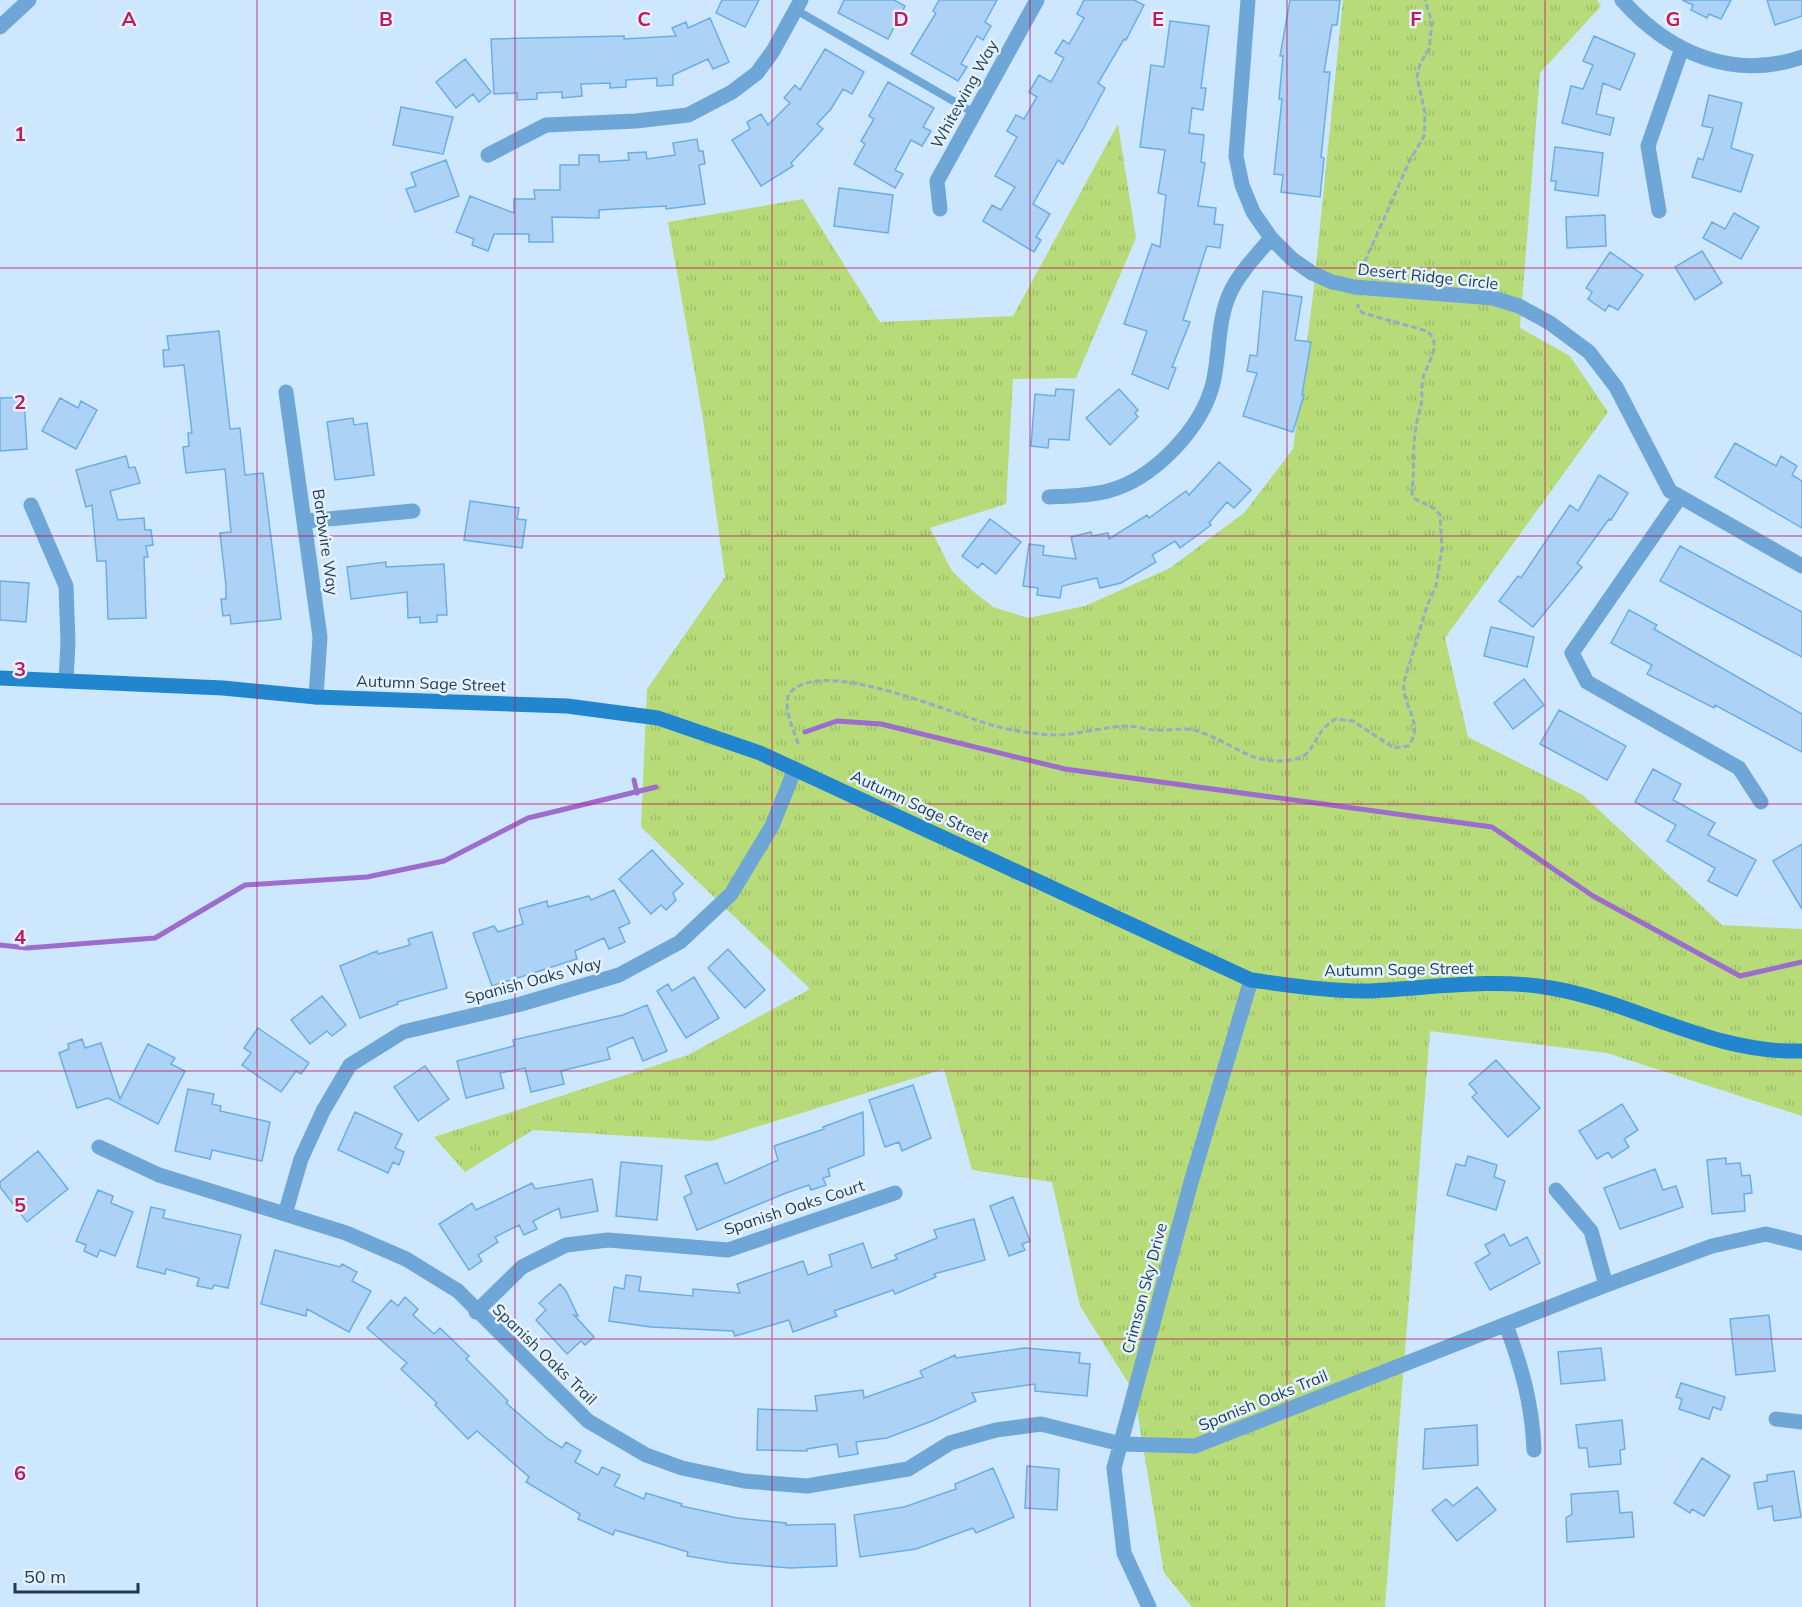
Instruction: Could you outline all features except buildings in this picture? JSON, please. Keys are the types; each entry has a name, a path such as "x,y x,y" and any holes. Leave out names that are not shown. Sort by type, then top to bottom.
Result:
{"street":[{"name":"Whitewing Way","path":"940,209 937,181 1037,0"},
{"name":"Desert Ridge Circle","path":"1247,0 1236,156 1242,185 1253,212 1271,238 1292,259 1312,273 1332,282 1355,287 1493,298 1519,306 1550,324 1589,352 1616,387 1670,491 1802,566"},
{"path":"1622,0 1657,33 1682,48 1734,66 1761,67 1802,57"},
{"path":"0,27 22,2"},
{"path":"488,155 546,125 636,121 688,115 732,92 757,73 798,5"},
{"path":"1659,211 1648,147 1682,48"},
{"path":"1049,497 1111,490 1153,467 1192,430 1206,405 1214,382 1224,309 1230,291 1271,238"},
{"name":"Barbwire Way","path":"286,392 306,521 320,637 316,697"},
{"path":"1680,496 1572,653 1587,682 1739,768 1761,802"},
{"path":"31,505 66,586 68,642 66,681"},
{"path":"306,521 413,511"},
{"name":"Autumn Sage Street","path":"0,678 223,688 316,697 567,706 658,718 760,753 1251,980 1307,988 1363,991 1498,985 1551,988 1636,1012 1696,1035 1726,1043 1756,1049 1802,1051"},
{"name":"Spanish Oaks Way","path":"285,1215 301,1159 322,1111 350,1065 403,1032 521,1004 619,975 680,942 731,894 772,825 795,769"},
{"name":"Crimson Sky Drive","path":"1149,1607 1124,1552 1114,1468 1191,1182 1251,980"},
{"name":"Spanish Oaks Trail","path":"99,1147 159,1175 346,1233 406,1259 458,1292 588,1421 646,1455 682,1468 744,1481 807,1486 854,1480 908,1469 950,1443 996,1430 1041,1424 1121,1444 1195,1446 1606,1285 1712,1246 1766,1234 1802,1243"},
{"path":"1556,1190 1591,1231 1606,1285"},
{"name":"Spanish Oaks Court","path":"477,1312 522,1267 567,1245 608,1240 728,1251 895,1193"},
{"path":"1506,1324 1522,1367 1532,1409 1534,1450"},
{"path":"1776,1419 1802,1422"}],"lane":[{"path":"798,5 975,113"}],"path":[{"path":"1361,270 1424,136 1425,113 1417,77 1430,43 1432,23 1425,0"},
{"path":"798,744 786,705 787,698 792,689 801,685 827,681 896,691 964,716 1028,733 1058,735 1129,726 1156,730 1192,729 1249,757 1290,759 1309,753 1318,731 1336,719 1353,721 1394,748 1408,746 1415,737 1416,726 1402,695 1404,682 1427,606 1436,586 1442,548 1440,515 1435,509 1415,499 1412,494 1415,422 1420,410 1423,378 1435,347 1433,336 1427,331 1364,312 1358,309 1358,304"}],"green space":[{"path":"1343,0 1597,0 1601,6 1540,73 1520,328 1570,356 1608,412 1445,638 1468,737 1583,795 1722,925 1802,929 1802,1116 1607,1053 1430,1031 1385,1607 1192,1607 1164,1573 1134,1392 1080,1306 1052,1182 972,1170 944,1069 711,1141 533,1130 465,1172 434,1137 688,1055 810,989 641,827 647,689 725,577 703,419 668,222 803,199 880,322 1013,316 1118,124 1136,238 1076,378 1013,379 1006,504 930,528 952,571 993,607 1028,618 1085,606 1170,568 1244,513 1293,449 1313,295"}],"waterway":[{"path":"805,732 837,721 881,724 1065,769 1492,827 1593,896 1740,976 1802,962"},
{"path":"634,780 637,793"},
{"path":"0,945 27,948 155,938 245,885 367,877 444,861 528,818 656,787"}]}
